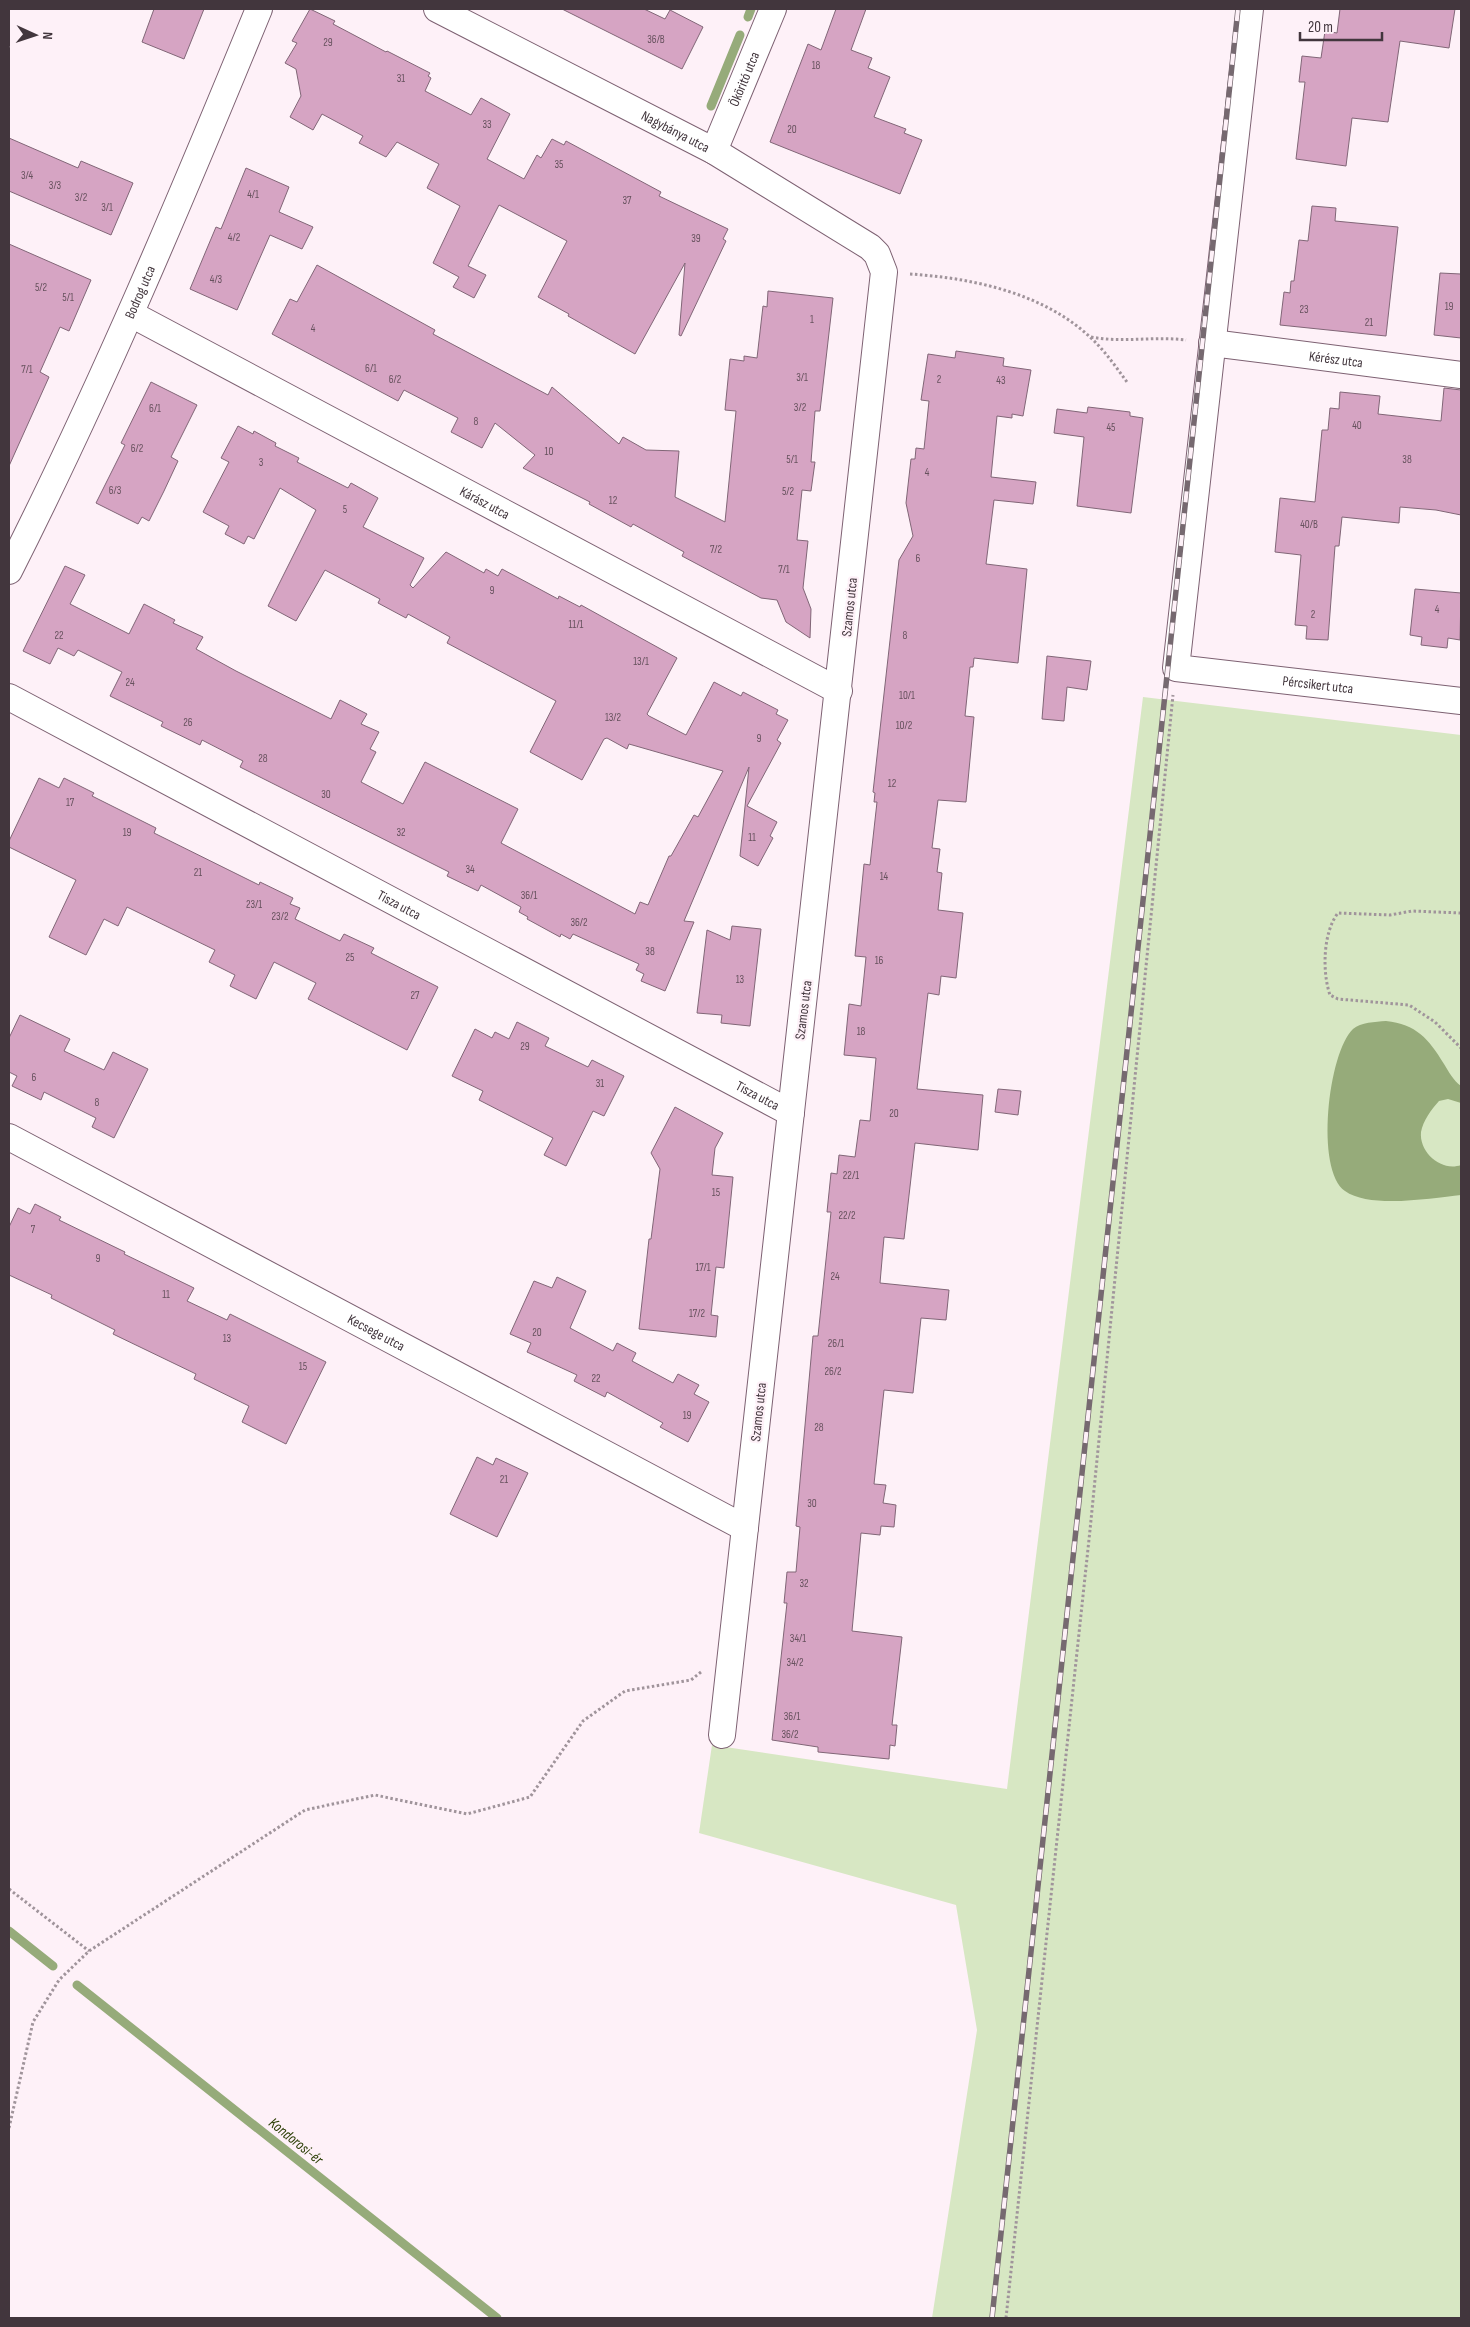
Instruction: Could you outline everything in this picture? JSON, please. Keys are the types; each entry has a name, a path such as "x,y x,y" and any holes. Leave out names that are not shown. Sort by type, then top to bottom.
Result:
{"street":[{"name":"Bodrog utca","path":"9,571 131,314 259,9"},
{"name":"Nagybánya utca","path":"437,9 714,150 870,247 876,254 884,278"},
{"name":"Ököritó utca","path":"714,150 773,9"},
{"path":"1176,668 1250,9"},
{"name":"Szamos utca","path":"722,1735 884,278"},
{"name":"Kárász utca","path":"131,314 839,691"},
{"name":"Kérész utca","path":"1212,343 1461,375"},
{"name":"Pércsikert utca","path":"1176,668 1461,701"},
{"name":"Tisza utca","path":"9,697 791,1113"},
{"name":"Kecsege utca","path":"9,1137 745,1528"}],"path":[{"path":"884,278 930,275 1014,293 1055,311 1090,337 1127,382"},
{"path":"1090,337 1110,341 1156,337 1212,343"},
{"path":"1006,2318 1090,1530 1176,668"},
{"path":"1461,913 1419,911 1390,915 1338,913 1332,920 1326,965 1330,995 1338,999 1409,1004 1435,1022 1461,1048"},
{"path":"9,2128 33,2022 59,1980 89,1951 305,1810 375,1795 467,1814 530,1797 583,1721 625,1691 690,1680 704,1668"},
{"path":"9,1889 89,1951"}],"shaded area":[{"path":"1143,697 1461,735 1461,2318 932,2318 977,2030 956,1905 699,1833 712,1745 1007,1789"},
{"path":"1386,1021 1406,1025 1421,1034 1433,1047 1451,1076 1461,1086 1461,1103 1448,1099 1439,1101 1424,1124 1421,1140 1428,1154 1439,1163 1446,1166 1461,1165 1461,1195 1401,1201 1370,1200 1345,1191 1336,1179 1330,1160 1328,1111 1337,1061 1344,1042 1353,1029 1364,1024"}],"building":[{"path":"154,9 204,9 184,59 142,42"},
{"path":"310,9 335,21 333,24 430,73 428,76 431,78 425,91 471,115 481,98 510,114 487,159 524,179 537,155 541,158 552,139 564,145 566,141 661,192 659,196 728,229 723,239 726,241 681,336 679,335 685,263 635,354 538,297 567,241 499,205 468,266 486,275 474,298 453,287 459,277 433,263 460,206 427,188 439,164 397,142 386,157 359,143 363,136 322,114 313,130 290,117 301,96 296,69 285,63 297,43 292,41"},
{"path":"562,9 644,9 665,19 670,10 703,27 682,69"},
{"path":"836,9 866,9 851,50 872,58 868,68 890,77 874,117 906,129 904,133 922,140 900,194 770,142 808,44 821,50"},
{"path":"1340,9 1455,9 1449,48 1400,41 1388,122 1352,118 1346,166 1296,159 1305,82 1299,82 1302,56 1321,58 1325,31 1337,33"},
{"path":"9,138 78,168 81,161 133,183 111,235 9,191"},
{"path":"246,168 289,187 279,212 313,227 302,249 270,235 237,310 190,289 216,227 221,229"},
{"path":"1312,206 1336,208 1335,221 1398,227 1386,336 1280,325 1284,292 1290,293 1291,281 1294,281 1299,240 1308,241"},
{"path":"9,244 91,280 69,331 60,327 40,372 49,377 9,466"},
{"path":"317,265 435,330 433,334 548,395 552,387 619,444 623,437 646,450 679,451 675,497 725,522 736,411 725,410 730,359 744,361 744,356 757,358 763,306 767,307 768,291 833,298 820,411 815,411 811,462 815,462 811,491 802,490 797,540 808,541 803,588 811,609 810,638 786,622 777,600 761,598 682,556 684,552 633,524 631,527 589,504 590,502 523,468 535,455 495,423 482,448 451,432 458,418 404,390 398,401 272,334 290,299 297,302"},
{"path":"1440,273 1461,274 1461,338 1434,335"},
{"path":"956,351 1004,358 1003,366 1031,370 1023,416 1012,414 1012,418 997,416 991,477 1036,482 1033,504 994,500 986,564 1027,569 1018,663 974,658 973,667 970,667 965,716 974,717 966,802 938,800 932,848 940,849 937,872 942,873 938,910 963,913 956,978 941,976 939,995 928,993 917,1089 983,1095 978,1150 915,1143 904,1239 884,1237 880,1283 949,1290 946,1320 921,1318 913,1393 884,1390 874,1484 886,1485 883,1503 896,1505 894,1527 881,1526 880,1535 861,1533 852,1631 902,1637 892,1725 897,1725 895,1746 890,1745 889,1759 818,1752 818,1747 772,1740 787,1603 784,1603 787,1572 796,1572 800,1527 796,1526 813,1336 818,1336 831,1212 827,1212 831,1173 837,1174 839,1155 855,1157 860,1120 870,1121 876,1058 844,1055 849,1004 861,1006 866,957 855,956 864,864 870,865 877,802 874,802 875,793 873,792 899,560 913,536 906,503 911,459 915,459 916,448 924,449 929,401 921,400 928,354 955,358"},
{"path":"151,382 197,405 171,457 178,461 164,491 149,521 142,517 138,524 96,503 125,445 121,443"},
{"path":"1444,388 1461,390 1461,515 1436,510 1400,507 1399,523 1342,517 1339,546 1335,546 1328,640 1306,639 1307,626 1295,625 1301,555 1275,552 1280,498 1315,502 1322,430 1328,430 1330,408 1339,409 1340,392 1380,396 1378,414 1441,421"},
{"path":"1088,407 1130,412 1130,416 1143,418 1131,513 1077,506 1084,437 1054,433 1057,409 1087,413"},
{"path":"238,426 253,434 254,431 276,443 275,446 299,458 297,462 348,488 351,483 378,498 363,527 424,558 410,585 413,588 446,552 484,573 486,569 498,576 502,569 558,599 559,596 580,607 581,605 677,658 647,714 649,716 686,735 714,682 741,696 743,692 778,710 776,714 788,720 777,740 781,743 747,806 777,822 770,836 773,838 758,866 740,856 749,767 684,921 694,922 665,991 641,981 644,974 636,970 639,964 573,934 570,939 561,934 560,937 527,919 528,917 519,912 521,907 481,885 478,891 447,876 449,872 240,767 243,761 202,740 200,745 161,726 163,722 110,696 122,672 78,650 74,656 58,648 50,664 23,651 65,566 85,575 70,604 129,634 144,604 175,620 173,623 203,637 196,649 331,719 340,700 367,714 361,724 379,732 370,749 376,752 361,782 403,804 425,762 518,809 501,843 635,914 640,902 648,905 669,856 671,856 694,815 698,817 723,771 629,744 627,749 607,738 604,739 582,780 530,752 556,701 447,643 450,637 408,614 406,618 378,603 380,599 325,570 296,621 268,606 316,510 280,488 254,539 248,536 244,544 225,534 229,526 203,512 229,462 221,458"},
{"path":"1415,589 1461,593 1460,640 1448,638 1447,648 1421,645 1422,637 1410,635"},
{"path":"1047,656 1091,661 1087,690 1067,687 1064,721 1042,719"},
{"path":"39,778 59,788 64,778 94,793 92,796 156,828 154,833 259,885 260,882 293,898 290,904 300,908 295,919 340,941 344,934 374,948 371,953 438,987 407,1050 308,999 316,983 274,962 256,999 230,986 235,975 209,962 215,950 127,907 118,926 104,919 86,955 49,937 76,880 9,847 9,841"},
{"path":"732,926 761,929 750,1026 721,1023 722,1015 697,1013 707,930 730,940"},
{"path":"20,1015 70,1039 64,1051 104,1070 113,1052 148,1069 114,1138 92,1127 96,1118 44,1092 41,1100 12,1086 17,1076 9,1072 9,1038"},
{"path":"517,1022 549,1038 545,1046 588,1067 592,1060 624,1076 604,1116 593,1111 566,1166 544,1155 553,1138 479,1100 483,1091 452,1076 475,1029 492,1038 495,1032 509,1039"},
{"path":"998,1089 1021,1091 1018,1115 995,1112"},
{"path":"675,1107 723,1133 715,1148 712,1175 733,1177 724,1268 716,1267 711,1315 718,1316 716,1337 639,1329 649,1239 651,1239 660,1169 651,1153"},
{"path":"35,1204 61,1217 59,1220 194,1288 187,1301 227,1320 230,1314 326,1362 286,1444 242,1422 249,1406 194,1379 196,1374 113,1334 115,1330 51,1298 52,1295 9,1275 9,1227 18,1208 30,1214"},
{"path":"557,1277 586,1291 570,1328 613,1351 617,1343 636,1353 632,1361 673,1383 678,1374 699,1385 694,1394 709,1402 688,1442 660,1427 663,1423 607,1392 605,1397 574,1381 577,1375 527,1352 531,1343 510,1334 534,1281 552,1288"},
{"path":"477,1457 493,1465 496,1458 528,1473 497,1537 450,1514"}],"waterway":[{"path":"748,17 751,9"},
{"path":"711,106 740,35"},
{"name":"Kondorosi-ér","path":"9,1931 53,1966"},
{"name":"Kondorosi-ér","path":"77,1985 497,2318"}],"railway":[{"path":"992,2318 1238,9"}]}
